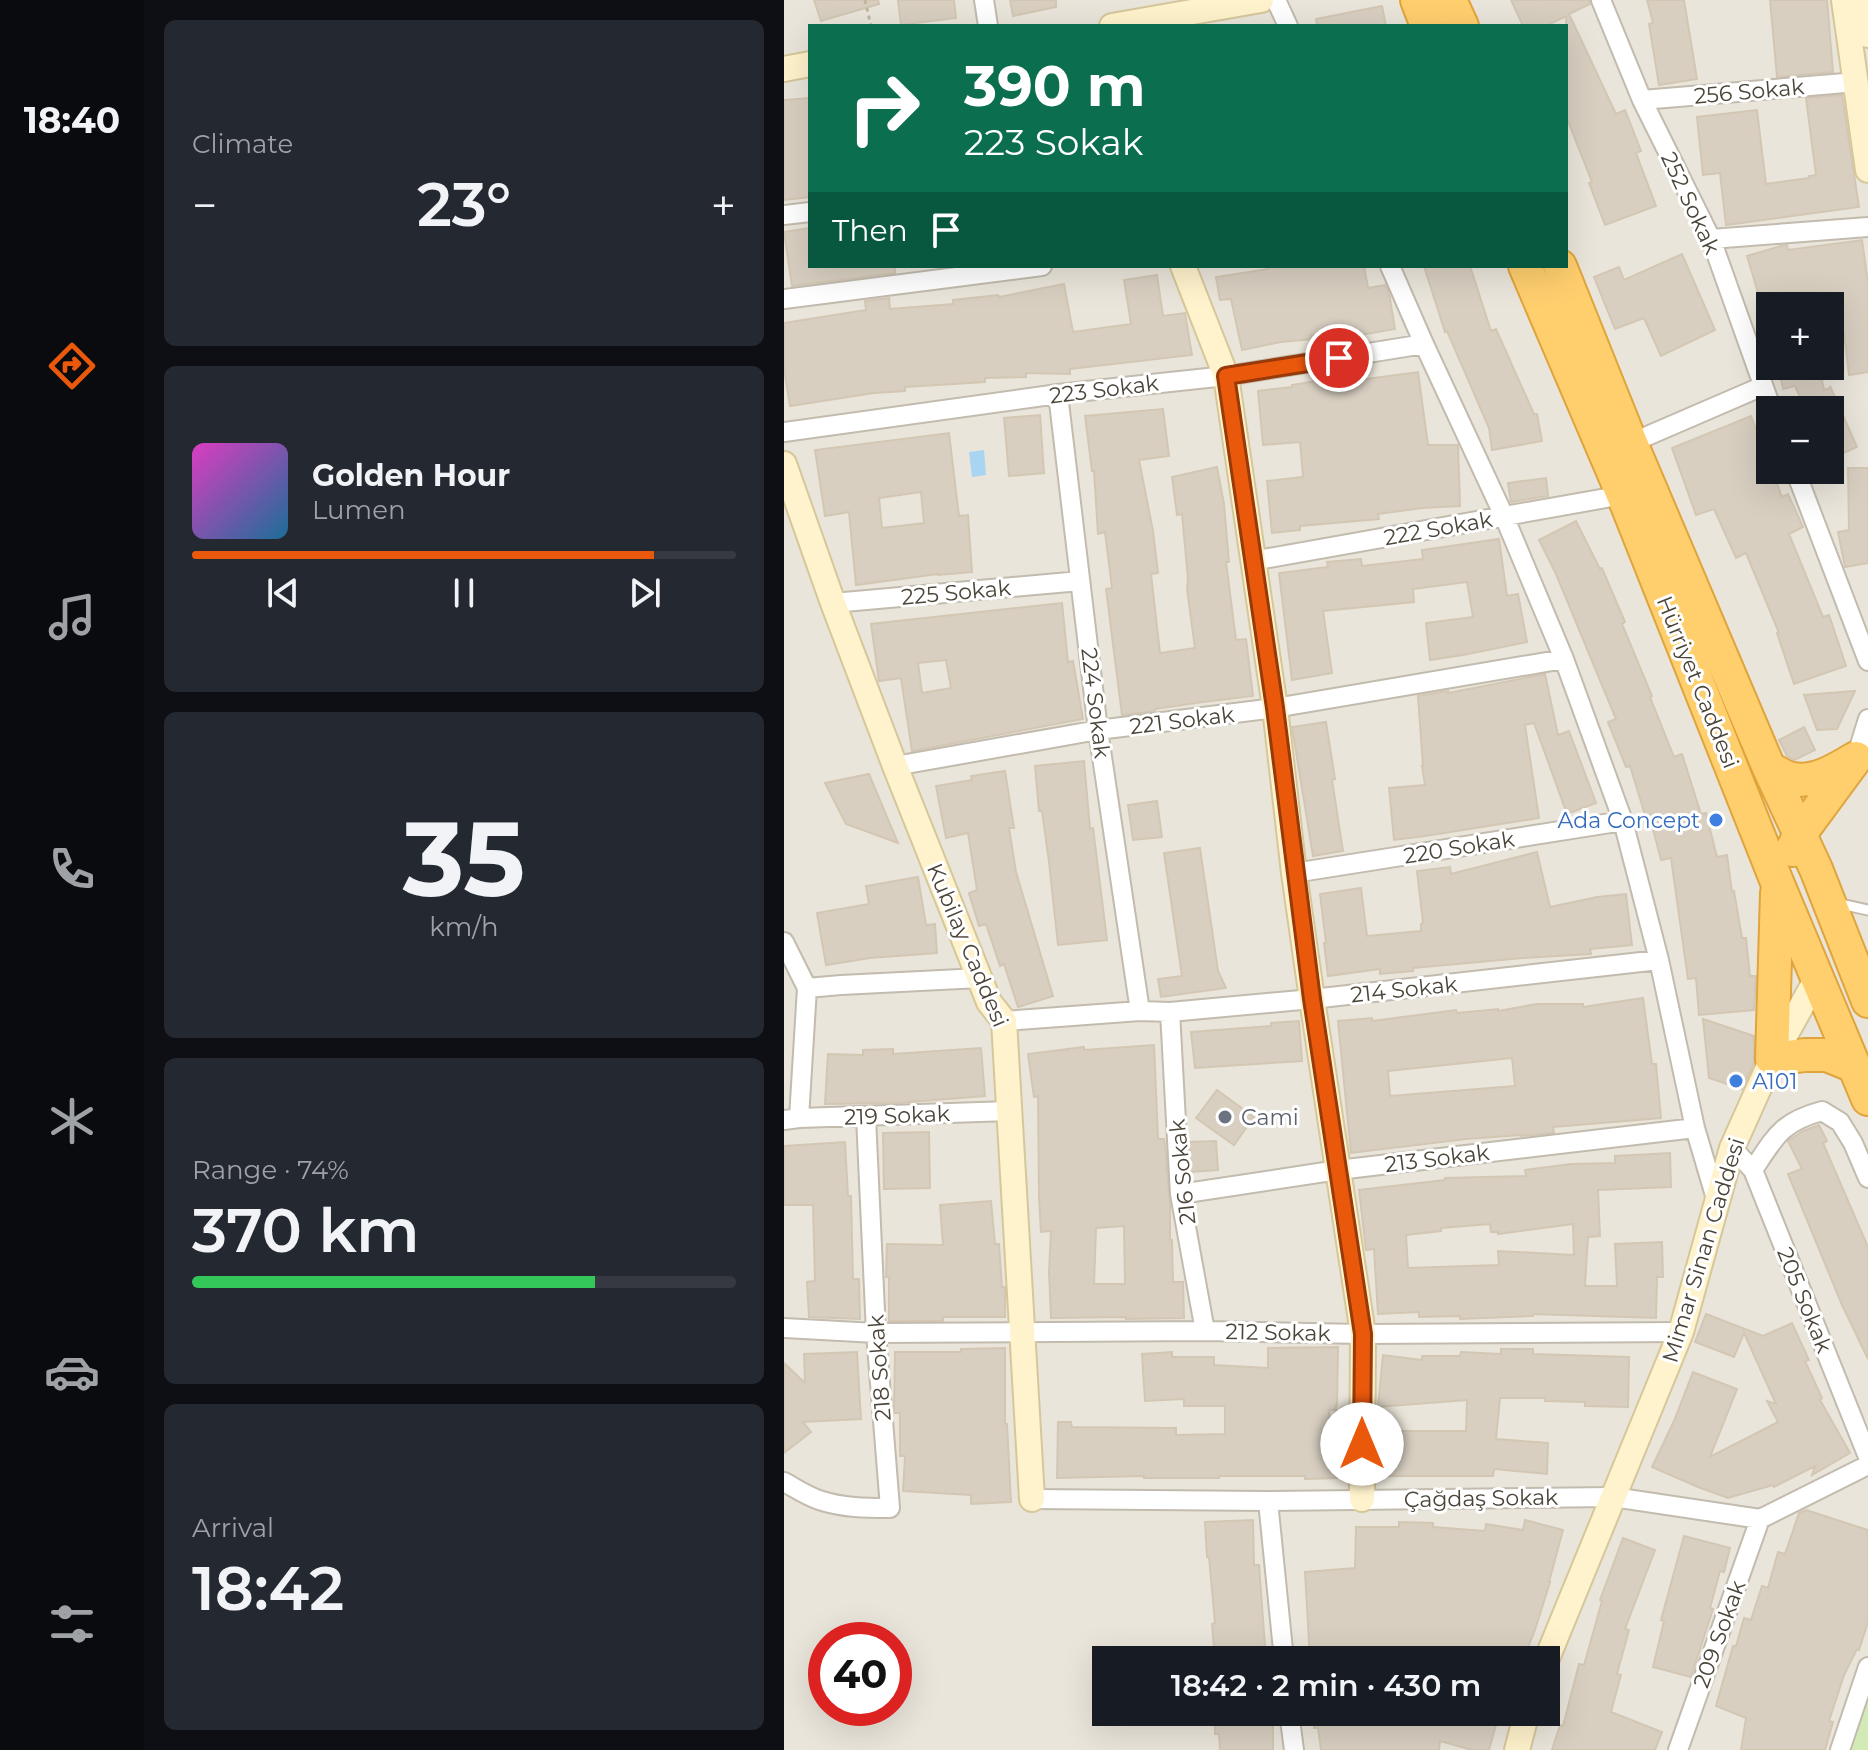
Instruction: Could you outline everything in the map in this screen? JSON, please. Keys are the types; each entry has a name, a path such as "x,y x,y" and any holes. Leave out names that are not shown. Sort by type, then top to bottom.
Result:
{"highway":[{"path":"1417,0 1426,24"},
{"path":"1450,0 1461,24"},
{"name":"Hürriyet Caddesi","path":"1526,268 1623,495 1777,882 1868,1099"},
{"name":"Hürriyet Caddesi","path":"1561,268 1631,443 1769,768 1816,869 1868,1001"},
{"path":"1769,768 1787,778 1805,780 1862,759"},
{"path":"1854,1066 1827,1055 1772,1059 1777,882 1800,834 1862,759"},
{"path":"1816,869 1862,759"},
{"path":"1817,978 1843,938"}],"street":[{"path":"984,0 988,24"},
{"path":"1123,24 1261,0"},
{"path":"1276,0 1287,24"},
{"name":"252 Sokak","path":"1601,0 1642,100 1711,239 1767,396"},
{"path":"1844,0 1868,170"},
{"path":"1864,0 1868,35"},
{"path":"784,69 808,64"},
{"name":"256 Sokak","path":"1642,100 1857,82"},
{"path":"784,215 808,212"},
{"path":"1711,239 1868,227"},
{"path":"784,299 1026,268"},
{"path":"1184,268 1226,376 1275,708 1294,873 1363,1334 1362,1499"},
{"path":"1391,268 1504,516 1564,659 1623,821 1659,960 1695,1128 1717,1202"},
{"name":"223 Sokak","path":"784,432 1058,394 1226,376 1424,344"},
{"path":"1631,443 1763,386"},
{"name":"224 Sokak","path":"1058,394 1098,730 1140,1011"},
{"name":"Kubilay Caddesi","path":"784,464 895,766 989,1002 1004,1021 1032,1499"},
{"path":"1800,484 1868,661"},
{"name":"222 Sokak","path":"1252,561 1623,495"},
{"name":"225 Sokak","path":"833,603 1080,581"},
{"name":"221 Sokak","path":"895,766 1098,730 1275,708 1564,659"},
{"path":"1862,759 1868,719"},
{"name":"220 Sokak","path":"1294,873 1623,821"},
{"path":"784,942 807,988 791,1119"},
{"name":"214 Sokak","path":"1004,1021 1140,1011 1170,1012 1312,999 1659,960"},
{"path":"807,988 980,978"},
{"name":"Mimar Sinan Caddesi","path":"1552,1646 1681,1332 1732,1148 1772,1059 1817,978"},
{"name":"216 Sokak","path":"1170,1012 1180,1194 1205,1331"},
{"name":"219 Sokak","path":"791,1119 1010,1111"},
{"path":"1753,1170 1777,1135 1799,1117 1822,1111 1840,1122 1868,1178"},
{"name":"218 Sokak","path":"784,1482 817,1500 837,1505 890,1508 876,1333 866,1117"},
{"name":"213 Sokak","path":"1180,1194 1338,1170 1695,1128"},
{"name":"205 Sokak","path":"1732,1148 1753,1170 1868,1457"},
{"name":"212 Sokak","path":"784,1328 876,1333 1681,1332"},
{"path":"1760,1519 1868,1465"},
{"name":"Çağdaş Sokak","path":"1032,1499 1268,1501 1613,1497 1760,1519"},
{"path":"1268,1501 1283,1646"},
{"name":"209 Sokak","path":"1678,1750 1760,1519"},
{"path":"1840,1750 1868,1667"},
{"path":"1291,1726 1294,1750"},
{"path":"1517,1750 1523,1726"}],"lane":[{"path":"1828,901 1868,910"}],"path":[{"path":"865,0 871,24"}],"shaded area":[{"path":"784,0 1868,0 1868,1750 784,1750"}],"green space":[{"path":"1868,1667 1868,1750 1840,1750"}],"water":[{"path":"984,450 986,475 972,477 969,452"}],"building":[{"path":"814,0 878,0 879,4 821,21"},
{"path":"898,0 954,0 956,18 901,24"},
{"path":"1010,0 1056,0 1056,7 1013,16"},
{"path":"1511,0 1589,0 1590,4 1569,14 1616,114 1625,110 1641,151 1636,153 1656,206 1605,225 1568,121 1566,16 1550,24 1522,24"},
{"path":"1647,0 1684,0 1697,79 1659,85 1649,24 1653,23"},
{"path":"1770,0 1827,0 1833,72 1777,77"},
{"path":"1382,6 1386,24 1317,24 1316,19"},
{"path":"1842,95 1859,207 1726,225 1720,173 1703,175 1697,117 1757,110 1766,184 1809,178 1816,175 1806,98"},
{"path":"808,98 808,197 784,200 784,100"},
{"path":"808,228 808,268 895,268 895,273 792,286 784,232"},
{"path":"1862,240 1868,283 1868,372 1849,375 1844,333 1844,292 1758,292 1747,256 1787,245 1788,250"},
{"path":"1682,254 1715,330 1661,356 1644,318 1615,329 1594,277 1619,267 1624,280"},
{"path":"1364,268 1368,288 1385,285 1395,329 1355,336 1311,335 1312,339 1242,350 1231,299 1220,300 1216,277 1268,269"},
{"path":"1425,268 1471,268 1491,331 1496,329 1534,414 1537,414 1542,441 1492,450 1489,428 1445,332"},
{"path":"1157,275 1163,316 1185,313 1192,355 1070,369 1070,374 1026,373 1026,377 985,378 985,382 905,387 905,391 790,406 784,369 784,323 866,310 865,301 889,298 890,309 953,304 953,300 999,297 1064,284 1073,332 1131,324 1124,280"},
{"path":"1418,372 1428,445 1458,445 1460,506 1378,514 1379,519 1300,526 1300,530 1272,533 1267,481 1303,477 1300,442 1263,445 1258,391 1322,380 1366,379"},
{"path":"1781,380 1822,380 1824,390 1830,386 1834,396 1800,396 1795,386 1783,389"},
{"path":"1163,409 1169,456 1139,460 1158,573 1151,574 1160,653 1195,648 1182,514 1177,515 1172,477 1217,467 1224,504 1229,562 1226,562 1236,640 1246,639 1253,696 1122,715 1106,589 1112,588 1105,532 1098,534 1094,471 1085,416"},
{"path":"1040,415 1044,473 1009,476 1004,418"},
{"path":"1751,416 1756,429 1756,484 1777,484 1782,497 1788,494 1803,527 1789,534 1823,617 1829,615 1846,666 1794,684 1779,633 1746,553 1736,558 1714,509 1696,515 1672,448"},
{"path":"1844,418 1857,447 1844,453"},
{"path":"949,433 959,516 968,515 972,572 856,585 849,512 825,516 815,450","holes":["921,492 924,523 882,528 879,498"]},
{"path":"1848,468 1868,468 1868,563 1845,567 1838,532 1849,530"},
{"path":"1546,478 1548,496 1511,502 1508,483"},
{"path":"1576,521 1602,568 1625,622 1622,624 1674,757 1682,754 1701,814 1706,813 1717,857 1727,855 1742,938 1746,938 1750,976 1756,976 1754,1010 1699,1015 1696,978 1688,979 1671,858 1661,860 1650,817 1646,818 1630,766 1626,767 1608,722 1616,719 1539,540"},
{"path":"1499,539 1507,596 1518,594 1527,642 1430,660 1426,623 1473,617 1467,582 1413,589 1414,602 1323,611 1332,673 1292,680 1279,573 1328,567 1327,562 1361,559 1362,566 1423,559 1422,550"},
{"path":"1062,603 1068,662 1073,661 1083,719 912,751 901,678 879,681 871,624","holes":["946,660 951,688 922,693 918,663"]},
{"path":"1545,674 1558,735 1569,731 1596,803 1567,814 1534,723 1525,725 1539,818 1394,840 1389,788 1425,785 1418,696"},
{"path":"1855,691 1837,729 1817,730 1804,695"},
{"path":"1326,722 1343,851 1313,856 1292,727"},
{"path":"1804,727 1815,750 1794,760 1787,756 1779,740"},
{"path":"1084,761 1090,829 1093,828 1107,940 1058,945 1035,766"},
{"path":"1005,771 1014,828 1009,828 1016,872 1053,996 1018,1007 1004,964 1000,966 986,924 979,926 969,893 977,890 968,833 946,838 936,786"},
{"path":"869,774 898,843 846,824 825,783"},
{"path":"1157,801 1162,837 1133,840 1128,805"},
{"path":"1200,848 1218,971 1226,988 1161,997 1158,979 1182,976 1164,853"},
{"path":"1537,852 1550,907 1626,894 1632,945 1590,949 1591,954 1413,968 1413,971 1380,974 1380,969 1328,976 1320,894 1361,888 1367,936 1421,931 1423,923 1417,871 1450,867 1451,874"},
{"path":"918,877 926,925 935,924 937,953 826,965 817,913 869,904 866,886"},
{"path":"1643,998 1652,1064 1656,1064 1661,1118 1553,1127 1554,1133 1466,1139 1351,1153 1338,1021 1372,1018 1372,1021 1456,1010 1457,1013 1498,1011 1537,1004 1583,1004 1583,1007","holes":["1512,1058 1515,1086 1390,1096 1388,1071"]},
{"path":"1703,1019 1754,1036 1754,1063 1742,1089 1709,1078"},
{"path":"1299,1021 1302,1061 1195,1068 1191,1032"},
{"path":"1154,1045 1158,1139 1164,1139 1165,1144 1173,1282 1183,1282 1184,1318 1051,1318 1051,1231 1041,1232 1038,1096 1034,1097 1028,1054 1084,1047 1084,1050","holes":["1124,1226 1125,1284 1094,1284 1096,1228"]},
{"path":"981,1048 985,1096 897,1103 825,1104 828,1054 863,1055 863,1050 893,1049 893,1054"},
{"name":"Cami","path":"1217,1090 1254,1117 1234,1145 1196,1118"},
{"path":"1819,1125 1827,1141 1823,1143 1868,1247 1868,1359 1842,1305 1788,1174 1802,1169 1788,1141"},
{"path":"929,1132 930,1188 884,1189 883,1133"},
{"path":"1216,1141 1218,1170 1191,1172 1189,1142"},
{"path":"845,1142 848,1196 851,1196 853,1279 859,1279 860,1319 809,1317 807,1282 815,1281 813,1205 784,1205 784,1146"},
{"path":"1670,1153 1671,1187 1598,1190 1600,1236 1588,1237 1585,1286 1617,1286 1615,1244 1662,1242 1663,1277 1657,1277 1656,1318 1533,1314 1460,1319 1460,1316 1419,1317 1419,1312 1378,1314 1374,1249 1366,1250 1359,1190 1445,1178 1526,1176 1525,1170 1571,1164 1615,1163 1615,1156","holes":["1490,1224 1491,1232 1498,1234 1573,1224 1574,1255 1498,1251 1499,1265 1408,1268 1406,1235"]},
{"path":"991,1201 995,1244 999,1244 1002,1287 1005,1287 1005,1317 889,1321 887,1244 943,1245 940,1205"},
{"path":"1706,1314 1763,1336 1792,1323 1809,1360 1805,1361 1822,1398 1820,1400 1850,1453 1812,1475 1815,1466 1774,1487 1728,1498 1652,1467 1693,1372 1737,1389 1710,1457 1778,1422 1767,1401 1776,1404 1744,1333 1734,1357 1695,1342"},
{"path":"1338,1347 1337,1405 1336,1410 1329,1410 1330,1430 1336,1430 1338,1478 1057,1478 1058,1422 1071,1422 1072,1427 1176,1428 1176,1435 1225,1434 1225,1406 1184,1406 1184,1399 1145,1401 1142,1354 1172,1352 1172,1357 1214,1357 1214,1365 1268,1368 1268,1348"},
{"path":"1005,1348 1005,1424 1011,1502 971,1504 971,1495 903,1491 905,1456 900,1456 900,1413 894,1413 895,1352"},
{"path":"1501,1349 1533,1349 1533,1354 1629,1357 1628,1407 1585,1406 1585,1402 1545,1401 1545,1398 1500,1398 1496,1439 1548,1443 1547,1474 1494,1469 1493,1476 1377,1476 1377,1431 1466,1431 1467,1400 1378,1407 1383,1355 1422,1360 1422,1356 1460,1356 1461,1352 1501,1354"},
{"path":"857,1352 861,1419 803,1422 811,1432 784,1453 784,1363 805,1383 804,1354"},
{"path":"1806,1510 1868,1530 1868,1622 1859,1650 1844,1675 1829,1721 1833,1722 1825,1750 1741,1750 1746,1718 1716,1706 1744,1618 1751,1620 1762,1586 1768,1588 1778,1552 1785,1554 1799,1513"},
{"path":"1253,1520 1254,1565 1259,1565 1265,1646 1214,1646 1212,1624 1215,1623 1205,1522"},
{"path":"1525,1520 1563,1530 1529,1646 1309,1646 1305,1572 1355,1568 1356,1527 1399,1527 1399,1522 1433,1523 1433,1527 1485,1531 1486,1524 1523,1530"},
{"path":"1684,1536 1730,1548 1724,1572 1720,1571 1710,1608 1713,1609 1691,1677 1653,1667 1664,1621 1661,1620"},
{"path":"1623,1538 1655,1550 1625,1629 1629,1630 1611,1712 1662,1732 1655,1750 1552,1750 1560,1725 1563,1726 1579,1664 1584,1665 1600,1600"},
{"path":"1215,1726 1273,1726 1273,1750 1220,1750 1219,1734 1215,1734"},
{"path":"1496,1726 1489,1750 1472,1750 1440,1741 1439,1750 1321,1750 1318,1728 1314,1728"}],"place":[{"name":"Ada Concept","path":"1716,820"},
{"name":"A101","path":"1736,1081"},
{"name":"Cami","path":"1225,1117"}],"route":[{"path":"1339,358 1226,376 1275,708 1312,999 1363,1334 1362,1444"}]}
